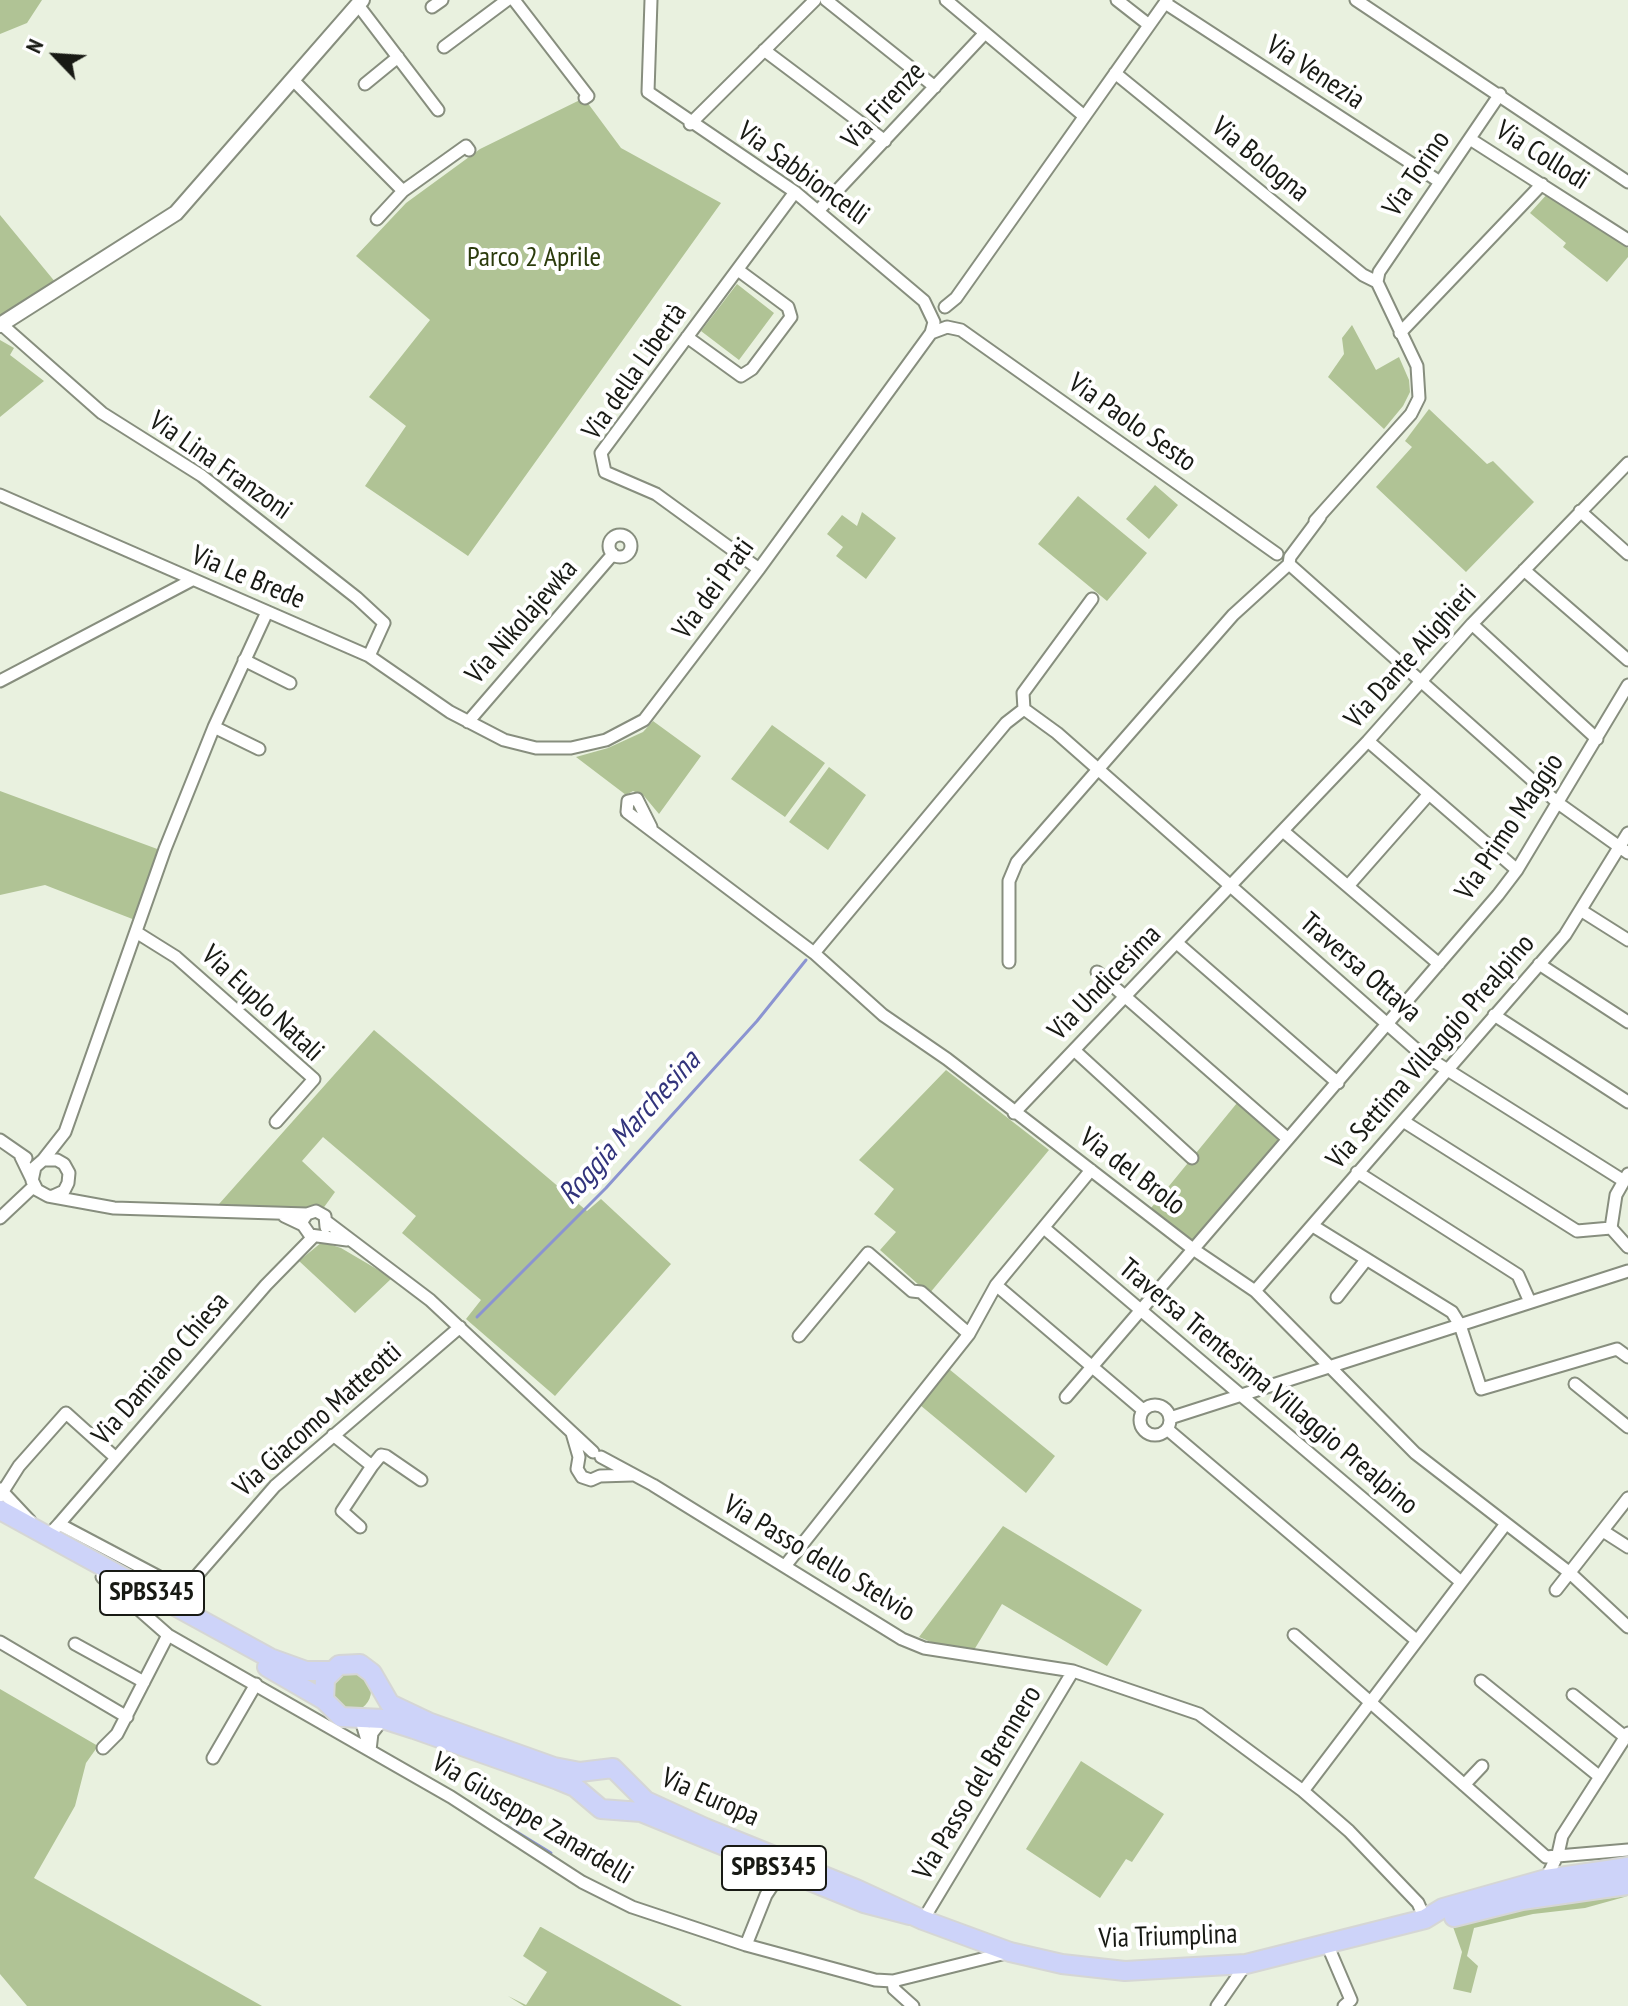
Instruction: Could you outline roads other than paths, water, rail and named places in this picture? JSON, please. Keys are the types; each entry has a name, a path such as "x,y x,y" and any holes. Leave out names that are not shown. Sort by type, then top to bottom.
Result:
{"main road":[{"name":"Via Europa","path":"1,1497 49,1531 270,1658 306,1671 330,1671 339,1665 355,1663 368,1669 390,1704 466,1738 554,1767 580,1772 613,1768 646,1801 917,1917"},
{"name":"Via Europa","path":"0,1525 102,1577 353,1724 383,1719 575,1787 601,1809 615,1808 663,1820 864,1903 917,1917"},
{"path":"323,1709 322,1687 330,1671"},
{"path":"353,1724 374,1706 378,1694 377,1681"},
{"path":"589,1800 588,1778 599,1768"},
{"name":"Via Europa","path":"615,1808 625,1799 627,1780"},
{"name":"Via Triumplina","path":"917,1917 1010,1952 1062,1964 1125,1971 1246,1964 1425,1919 1443,1908 1546,1879 1628,1867"},
{"name":"Via Triumplina","path":"1425,1919 1444,1920 1522,1900 1620,1886"}],"street":[{"path":"444,47 507,0"},
{"path":"514,0 588,96 585,98"},
{"name":"Via Sabbioncelli","path":"651,0 648,92 690,124 795,192 942,319"},
{"path":"690,124 815,0"},
{"path":"826,0 935,87"},
{"path":"946,0 1084,116"},
{"path":"1117,0 1149,25"},
{"path":"1356,0 1628,182"},
{"name":"Via dei Prati","path":"468,722 504,740 536,748 584,745 622,733 650,715 942,319 1166,2"},
{"name":"Via Venezia","path":"1166,2 1440,182"},
{"path":"1,325 176,213 360,3 438,110"},
{"name":"Via Firenze","path":"818,211 985,33"},
{"path":"764,50 885,141"},
{"path":"365,84 398,57"},
{"name":"Via Bologna","path":"1115,73 1363,275 1377,282"},
{"path":"293,80 403,191"},
{"name":"Via Torino","path":"1377,282 1379,272 1500,94"},
{"name":"Via Collodi","path":"1470,139 1628,240"},
{"path":"377,219 403,191 466,146 469,150"},
{"path":"1400,333 1542,184"},
{"name":"Via della Libertà","path":"759,569 656,494 615,479 605,472 601,463 605,448 795,192"},
{"path":"687,337 741,376 752,369 791,317 788,307 738,270"},
{"path":"1009,962 1011,872 1097,769 1411,414 1419,398 1417,366 1377,282"},
{"name":"Via Paolo Sesto","path":"942,319 1283,559 1558,803 1624,851"},
{"name":"Via Lina Franzoni","path":"1,325 102,413 202,476 357,598 384,623 369,656"},
{"name":"Via Dante Alighieri","path":"1231,886 1368,741 1472,624 1628,463"},
{"name":"Via Le Brede","path":"0,495 369,656 468,722"},
{"path":"1580,511 1628,554"},
{"name":"Via Nikolajewka","path":"468,722 613,554"},
{"path":"1524,570 1628,660"},
{"path":"1,679 192,580"},
{"path":"814,953 1006,723 1027,710 1023,693 1092,599"},
{"path":"16,1204 64,1191 68,1183 69,1173 64,1164 65,1132 203,755 267,612"},
{"path":"1472,624 1597,739"},
{"path":"244,660 290,683"},
{"name":"Via Primo Maggio","path":"1066,1397 1338,1083 1517,870 1628,685"},
{"name":"Traversa Ottava","path":"1027,710 1419,1052 1626,1178"},
{"path":"214,727 259,749"},
{"path":"1368,741 1517,870"},
{"path":"1348,886 1429,794"},
{"name":"Via del Brolo","path":"651,827 814,953 883,1015 943,1056 1193,1249 1255,1291 1332,1365 1415,1453 1570,1573 1628,1627"},
{"path":"1283,831 1439,964"},
{"name":"Via Settima Villaggio Prealpino","path":"1255,1291 1539,964 1582,911 1624,851 1628,833"},
{"name":"Via Undicesima","path":"1014,1113 1231,886"},
{"path":"1582,911 1628,940"},
{"name":"Via Euplo Natali","path":"136,932 176,957 314,1079 276,1122"},
{"path":"1177,943 1338,1083"},
{"path":"1539,964 1628,1022"},
{"path":"1097,972 1288,1139"},
{"path":"1494,1015 1628,1102"},
{"path":"1074,1050 1192,1158"},
{"path":"1403,1121 1577,1231 1611,1228"},
{"path":"0,1218 33,1183 40,1162 65,1132"},
{"path":"0,1140 21,1157 40,1162 50,1158 64,1164"},
{"path":"21,1157 33,1183 48,1196 114,1208 280,1214 313,1227"},
{"path":"785,1566 969,1334 996,1285 1091,1170"},
{"path":"1357,1172 1518,1275 1530,1302"},
{"path":"1611,1228 1616,1195 1626,1178"},
{"path":"68,1183 87,1203"},
{"path":"1313,1226 1452,1312 1460,1325 1481,1389 1617,1349 1628,1357"},
{"name":"Via Passo dello Stelvio","path":"313,1227 351,1241 460,1327 597,1455 636,1475 902,1639 924,1648 1073,1671 1199,1714 1303,1791 1381,1863 1418,1903 1425,1919"},
{"name":"Via Damiano Chiesa","path":"49,1531 301,1247 313,1227"},
{"name":"Traversa Trentesima Villaggio Prealpino","path":"1044,1228 1461,1582"},
{"path":"1611,1228 1628,1247"},
{"path":"799,1336 868,1253 912,1291 921,1292 969,1334"},
{"path":"1337,1297 1366,1260"},
{"path":"1416,1640 1169,1423 1162,1406 1152,1404 1143,1410 1140,1423 1145,1431 1154,1435 1169,1423 1241,1395 1628,1271"},
{"path":"996,1285 1143,1410"},
{"name":"Via Giacomo Matteotti","path":"182,1589 268,1493 460,1327"},
{"path":"1575,1384 1628,1427"},
{"path":"1,1497 19,1466 66,1413 116,1458"},
{"path":"571,1428 579,1457 576,1465 580,1475 588,1480 600,1476 636,1475"},
{"path":"333,1435 372,1466"},
{"path":"360,1527 342,1511 381,1455 421,1480"},
{"path":"579,1457 597,1455 604,1469 600,1476"},
{"path":"1556,1590 1628,1498"},
{"path":"1303,1791 1505,1525"},
{"name":"Via Europa","path":"49,1531 182,1589"},
{"path":"1603,1531 1628,1547"},
{"path":"102,1577 168,1635 256,1684 323,1709"},
{"path":"103,1748 127,1717 168,1635"},
{"path":"1294,1635 1546,1857 1628,1850"},
{"path":"0,1642 127,1717"},
{"path":"75,1644 144,1682"},
{"name":"Via Passo del Brennero","path":"917,1917 1073,1671"},
{"path":"1481,1681 1600,1777"},
{"path":"213,1758 256,1684"},
{"path":"1546,1879 1558,1854 1562,1836 1627,1735 1573,1695"},
{"path":"370,1750 372,1733 383,1719"},
{"path":"353,1724 370,1750"},
{"name":"Via Giuseppe Zanardelli","path":"353,1724 370,1750 614,1899 746,1945 856,1977 893,1981"},
{"path":"1464,1785 1482,1766"},
{"name":"Via Triumplina","path":"1573,1855 1591,1870 1620,1886"},
{"path":"746,1945 755,1918 782,1871"},
{"path":"1327,1944 1351,2000 1344,2006"},
{"name":"Via Triumplina","path":"893,1981 1010,1952"},
{"path":"1217,2006 1246,1964"},
{"path":"1206,1966 1218,1972 1227,1994"},
{"path":"893,1981 894,1989 913,2006"}],"waterway":[{"name":"Roggia Marchesina","path":"477,1317 606,1188 757,1021 806,960"},
{"path":"499,1821 551,1853"}],"park label":[{"name":"Parco 2 Aprile","path":"534,258"}]}
